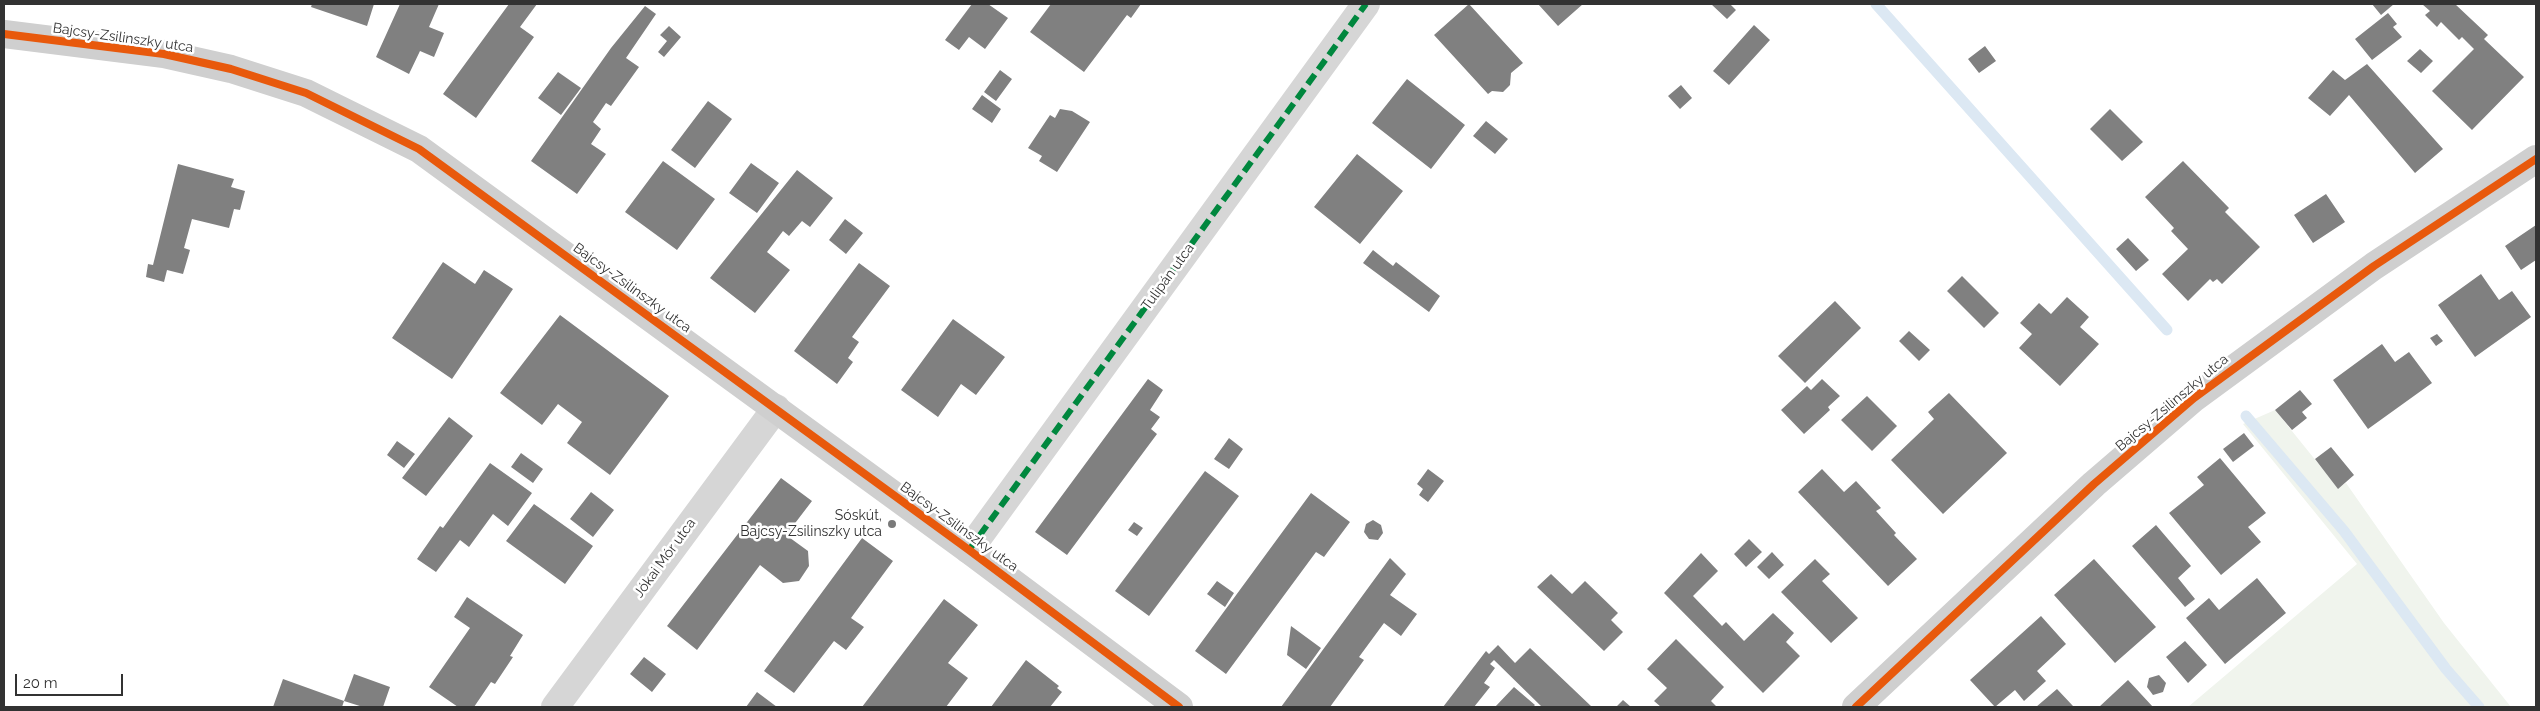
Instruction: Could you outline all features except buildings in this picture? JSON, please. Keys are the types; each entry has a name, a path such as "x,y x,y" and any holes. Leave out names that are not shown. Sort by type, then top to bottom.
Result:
{"street":[{"name":"Tulipán utca","path":"969,550 1364,4"},
{"name":"Bajcsy-Zsilinszky utca","path":"4,34 164,54 231,68 306,93 375,125 419,149 776,408 1179,707"},
{"name":"Bajcsy-Zsilinszky utca","path":"1856,707 2094,484 2194,398 2374,266 2536,159"},
{"name":"Jókai Mór utca","path":"555,707 776,408"}],"shaded area":[{"path":"2275,410 2338,488 2346,483 2444,623 2511,707 2188,707 2357,564 2243,424"}],"waterway":[{"path":"1876,4 2167,330"},
{"path":"2246,416 2344,531 2446,669 2479,707"}],"marked path":[{"path":"969,550 1366,4"}],"cycle path":[{"path":"4,34 164,54 231,69 306,93 419,149 969,550 1179,707"},
{"path":"1856,707 2094,484 2194,398 2374,266 2536,159"}],"place":[{"name":"Sóskút, Bajcsy-Zsilinszky utca","path":"892,524"}]}
